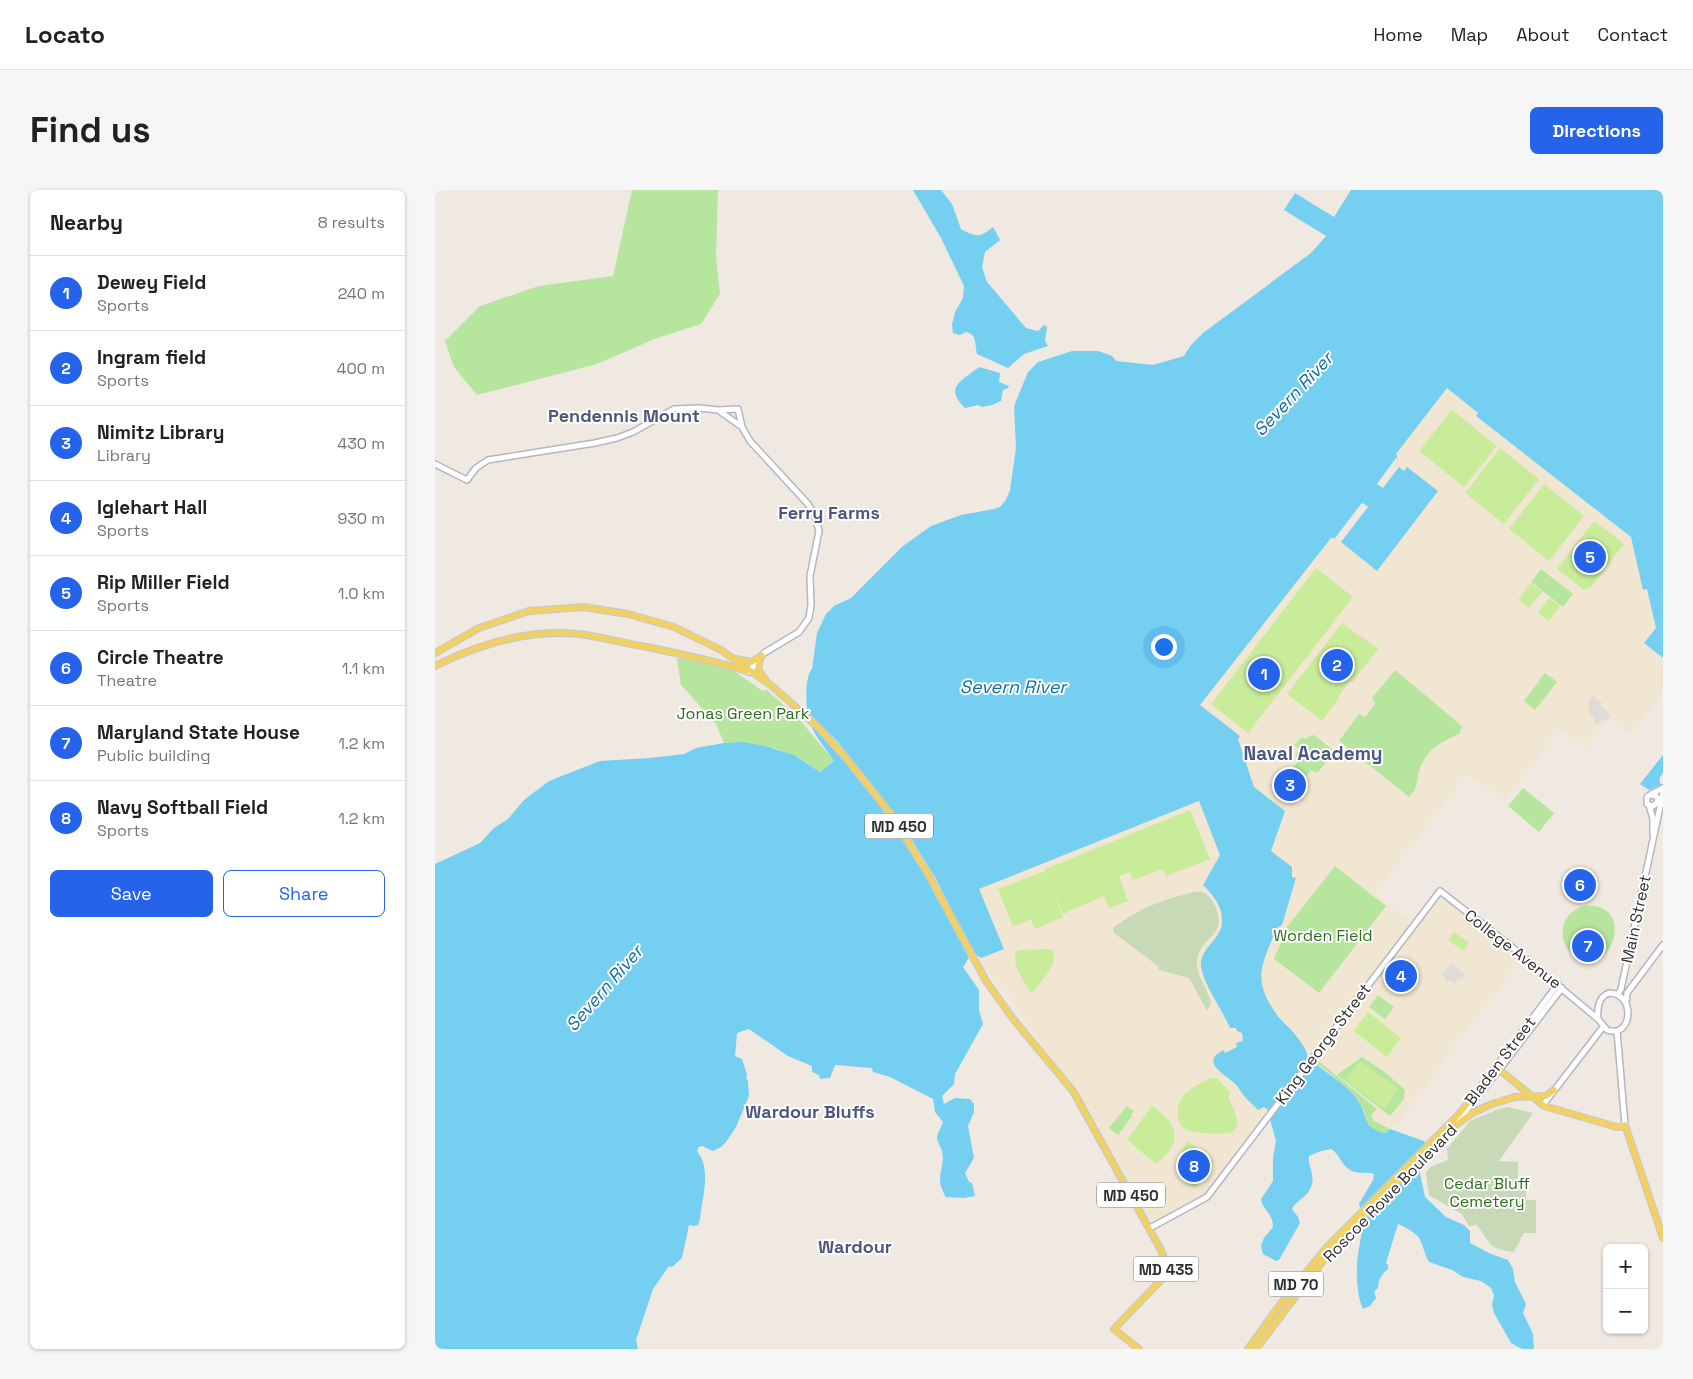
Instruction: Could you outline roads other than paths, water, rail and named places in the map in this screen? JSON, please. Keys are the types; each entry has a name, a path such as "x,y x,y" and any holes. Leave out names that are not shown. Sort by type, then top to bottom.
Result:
{"main road":[{"path":"435,464 467,480 476,468 492,458 617,438 633,432 674,409 699,408 718,410 739,408 742,427 753,446 808,504 819,527 819,536 810,576 811,609 807,622 796,635 751,662 733,657"},
{"path":"718,410 742,427"},
{"name":"MD 450","path":"435,653 479,628 515,615 544,609 584,607 628,614 674,627 705,641 733,657 749,672 770,685 819,728 847,758 882,802 927,872 973,959 993,990 1014,1020 1067,1083 1083,1107 1149,1228"},
{"name":"MD 450","path":"435,666 460,654 491,643 528,635 556,633 579,634 713,660 749,672"},
{"path":"749,672 762,655"},
{"path":"762,655 758,662 758,668 770,685"},
{"path":"1650,794 1663,788"},
{"path":"1649,805 1653,806 1660,800 1650,794"},
{"name":"Main Street","path":"1650,794 1646,799 1653,821 1653,842"},
{"name":"Main Street","path":"1618,994 1621,989 1653,842 1660,800"},
{"name":"College Avenue","path":"1440,892 1560,986 1598,1019"},
{"name":"King George Street","path":"1149,1228 1207,1197 1440,892"},
{"path":"1543,1105 1603,1027 1610,1031 1617,1031 1623,1027 1627,1021 1628,1014 1627,993 1663,945"},
{"name":"Bladen Street","path":"1450,1129 1467,1110 1560,986"},
{"path":"1585,1007 1599,1002 1606,994 1618,994 1627,1004"},
{"path":"1598,1019 1599,1002"},
{"name":"MD 450","path":"1598,1019 1603,1027"},
{"path":"1617,1031 1625,1125 1663,1238"},
{"path":"1497,1069 1543,1105 1617,1127 1625,1125"},
{"name":"Bladen Street","path":"1440,1136 1497,1069"},
{"name":"Roscoe Rowe Boulevard","path":"1248,1349 1310,1266 1440,1136 1474,1112 1486,1106 1515,1098 1546,1096 1554,1090"},
{"name":"Roscoe Rowe Boulevard","path":"1256,1349 1351,1225"},
{"name":"MD 435","path":"1139,1349 1114,1329 1160,1283 1165,1272 1164,1256 1149,1228"},
{"path":"1125,1318 1122,1330 1131,1343"}],"water":[{"path":"913,190 941,190 952,204 961,229 966,232 981,235 993,227 1000,240 985,252 982,267 987,282 1026,328 1038,331 1044,325 1047,327 1045,341 1048,346 1024,354 1008,368 977,354 974,337 970,333 966,332 960,335 953,333 952,324 955,312 963,298 964,286 941,238"},
{"name":"Severn River","path":"1351,190 1663,190 1663,658 1644,643 1656,628 1647,589 1643,590 1631,537 1476,416 1478,413 1447,388 1396,454 1398,459 1395,464 1404,471 1407,467 1438,491 1377,571 1341,542 1331,538 1200,705 1240,736 1238,739 1254,787 1285,811 1271,851 1292,867 1292,877 1296,878 1282,925 1277,928 1264,962 1262,981 1269,1002 1279,1017 1300,1041 1308,1058 1356,1098 1372,1128 1386,1133 1390,1129 1424,1141 1432,1154 1419,1169 1425,1197 1446,1217 1464,1225 1470,1231 1470,1243 1508,1260 1513,1269 1515,1282 1526,1304 1523,1313 1533,1334 1534,1349 1522,1349 1511,1343 1494,1313 1492,1305 1494,1295 1491,1288 1481,1281 1463,1277 1452,1270 1429,1262 1417,1236 1398,1224 1386,1263 1388,1269 1382,1275 1378,1288 1374,1292 1376,1298 1370,1306 1363,1309 1357,1282 1357,1261 1362,1223 1359,1204 1373,1180 1374,1174 1350,1170 1331,1149 1309,1156 1312,1186 1292,1209 1300,1223 1279,1260 1276,1261 1263,1254 1261,1245 1273,1227 1273,1222 1261,1199 1273,1181 1273,1157 1276,1141 1270,1119 1273,1114 1264,1107 1258,1110 1214,1064 1216,1055 1224,1050 1225,1053 1237,1047 1236,1043 1243,1041 1242,1033 1237,1031 1236,1028 1230,1028 1202,972 1202,957 1221,929 1222,915 1217,902 1203,885 1220,855 1199,801 979,889 1004,949 981,958 976,955 970,956 963,967 979,990 979,1010 983,1024 955,1074 954,1084 942,1096 944,1104 955,1098 970,1099 974,1104 974,1112 968,1126 974,1158 965,1173 969,1182 972,1183 975,1196 964,1198 946,1197 942,1190 940,1178 943,1157 937,1137 943,1122 935,1112 933,1099 890,1077 873,1072 872,1068 835,1065 830,1078 820,1079 819,1075 812,1072 812,1066 788,1056 749,1029 737,1033 735,1056 742,1059 747,1074 749,1096 736,1127 726,1142 713,1151 702,1146 697,1151 702,1158 705,1175 700,1219 698,1225 689,1225 682,1258 672,1267 669,1266 653,1289 636,1340 638,1349 435,1349 435,864 480,843 494,828 508,819 524,800 549,781 600,761 684,754 696,748 743,742 765,746 794,755 820,772 834,761 810,723 806,689 812,669 817,633 826,614 834,606 851,598 903,546 931,526 961,515 1000,507 1006,500 1010,490 1016,448 1014,406 1028,372 1038,362 1072,351 1098,351 1112,356 1116,361 1153,365 1184,356 1191,345 1203,333 1311,253 1326,236 1284,210 1295,193 1334,217"},
{"path":"979,367 1000,373 999,382 1009,386 1003,390 1001,401 982,407 978,405 965,408 956,395 956,389 962,380"},
{"path":"1663,755 1663,773 1659,779 1661,785 1649,790 1640,784"}],"place":[{"name":"Rip Miller Field","path":"1590,557"},
{"name":"Ingram field","path":"1337,665"},
{"name":"Dewey Field","path":"1264,674"},
{"name":"Nimitz Library","path":"1290,785"},
{"name":"Circle Theatre","path":"1580,885"},
{"name":"Maryland State House","path":"1588,946"},
{"name":"Iglehart Hall","path":"1401,976"},
{"name":"Navy Softball Field","path":"1194,1166"}],"district":[{"name":"Pendennis Mount","path":"624,415"},
{"name":"Ferry Farms","path":"829,512"},
{"name":"Naval Academy","path":"1313,753"},
{"name":"Wardour Bluffs","path":"810,1111"},
{"name":"Wardour","path":"855,1246"}],"park label":[{"name":"Jonas Green Park","path":"743,713"},
{"name":"Worden Field","path":"1323,935"},
{"name":"Cedar Bluff Cemetery","path":"1487,1192"}]}
